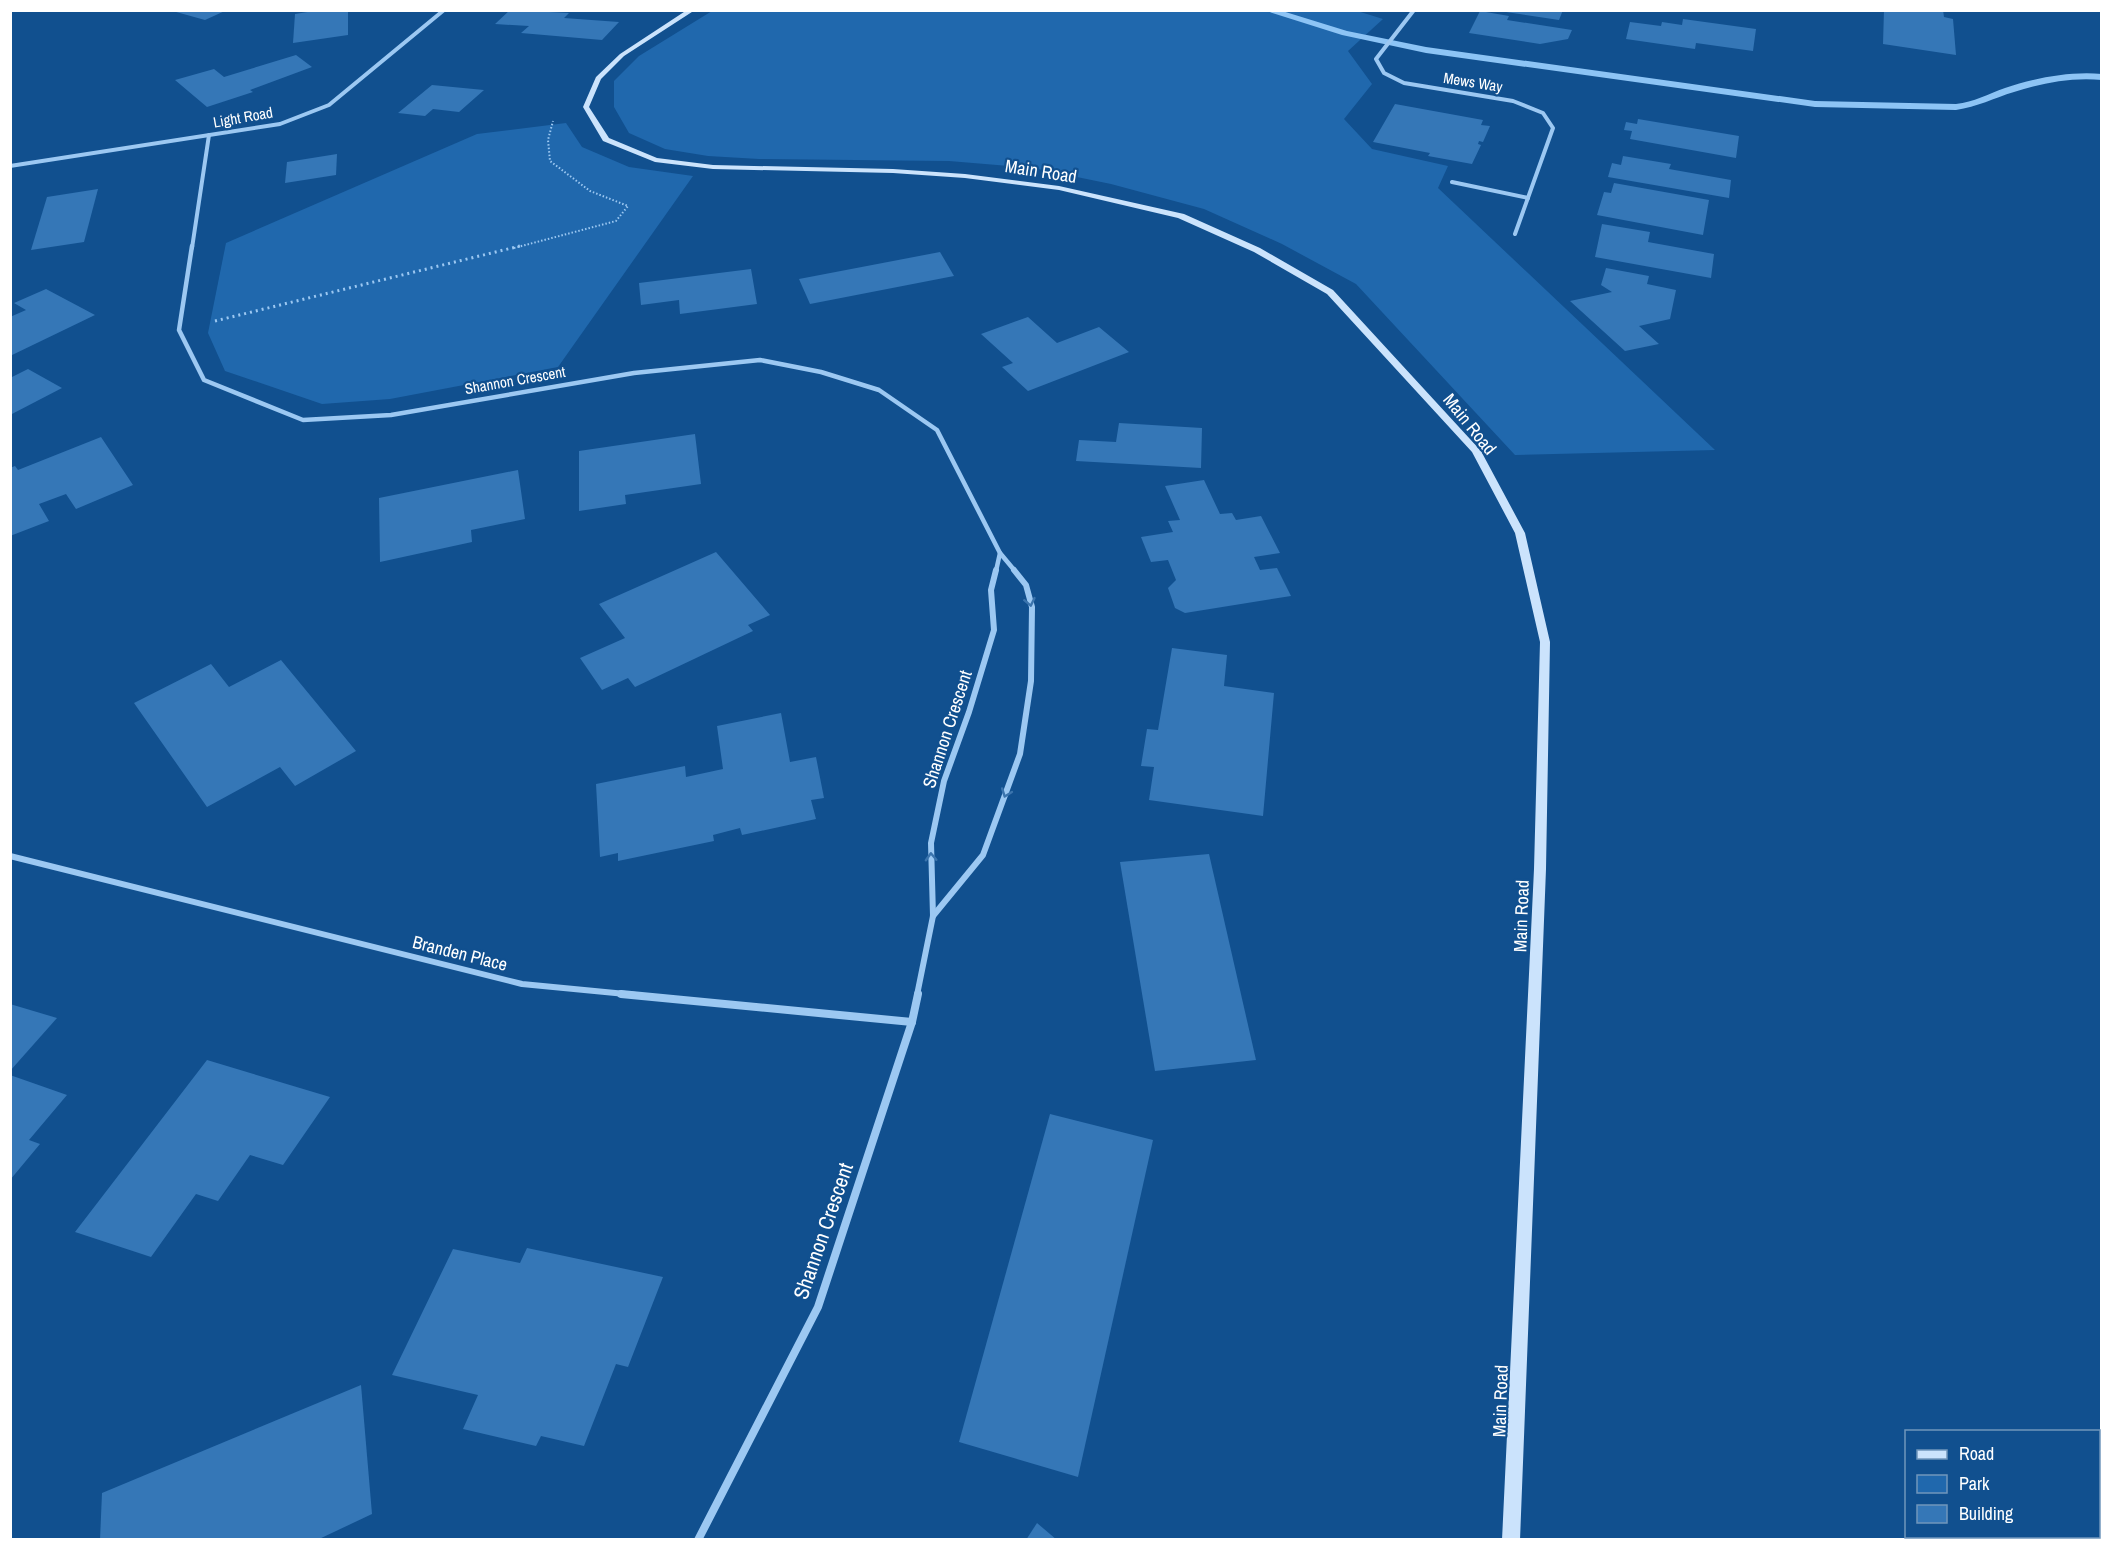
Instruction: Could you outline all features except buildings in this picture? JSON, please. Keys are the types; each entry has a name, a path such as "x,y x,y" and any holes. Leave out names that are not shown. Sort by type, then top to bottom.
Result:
{"main road":[{"name":"Main Road","path":"692,10 622,55 598,78 586,107 606,139 655,160 712,167 893,171 965,176 1059,188 1180,216 1257,250 1330,292 1476,451 1520,533 1545,642 1540,869 1511,1539"}],"street":[{"name":"Light Road","path":"10,166 280,124 329,105 444,10"},
{"name":"Mews Way","path":"1414,10 1376,59 1384,73 1404,83 1513,101 1543,113 1553,128 1515,234"},
{"path":"179,330 209,135"},
{"path":"1452,182 1528,198"},
{"name":"Shannon Crescent","path":"179,330 204,380 303,420 392,415 633,373 760,360 821,372 879,390 937,430 1000,553 1026,585 1032,607 1031,681 1020,754 983,855 933,916"},
{"name":"Shannon Crescent","path":"698,1539 818,1307 912,1022 933,916 931,843 944,781 969,712 994,630 991,590 1000,553"},
{"name":"Branden Place","path":"10,856 522,984 912,1022"}],"path":[{"path":"179,330 371,281 505,251 616,220 628,206 590,191 550,161 548,140 553,121"}],"green space":[{"path":"1354,10 1383,19 1348,51 1372,84 1344,119 1372,149 1448,166 1438,188 1715,450 1515,455 1356,284 1282,244 1204,209 1111,184 1033,168 949,161 759,159 708,156 665,149 629,133 614,107 614,81 639,56 712,11"},
{"path":"566,123 582,147 629,167 693,176 558,367 390,399 322,404 225,371 208,333 226,243 477,134"}],"waterway":[{"path":"1267,10 1345,33 1426,50 1815,104 1956,107 2042,82 2080,76 2102,77"}]}
